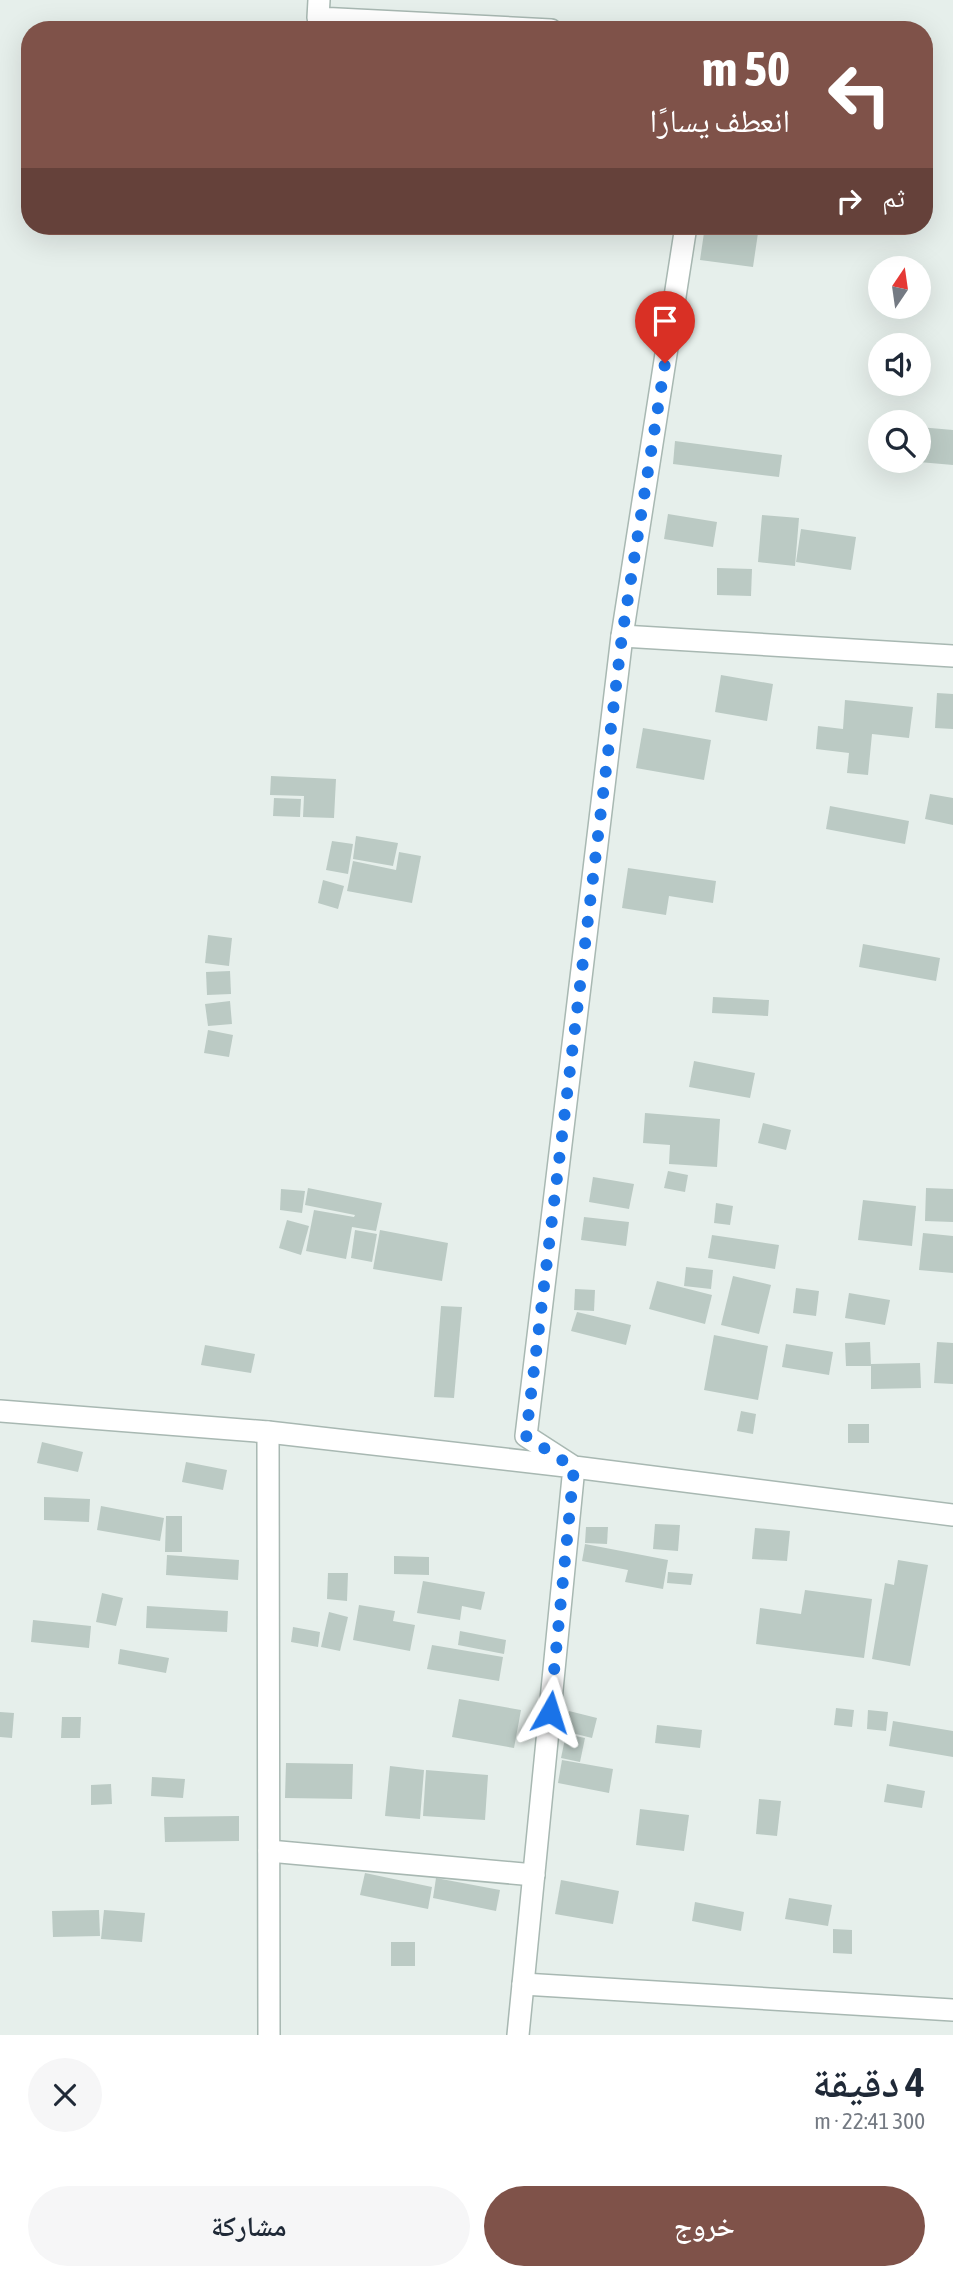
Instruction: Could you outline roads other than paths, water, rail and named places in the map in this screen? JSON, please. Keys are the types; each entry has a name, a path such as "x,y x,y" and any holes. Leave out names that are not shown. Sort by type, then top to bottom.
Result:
{"street":[{"path":"319,0 318,18 376,21"},
{"path":"574,1468 526,1436 622,636 686,235"},
{"path":"622,636 953,656"},
{"path":"0,1411 268,1432 953,1515"},
{"path":"268,1432 269,2035"},
{"path":"518,2035 574,1468"},
{"path":"269,1851 534,1875"},
{"path":"523,1984 953,2010"}]}
